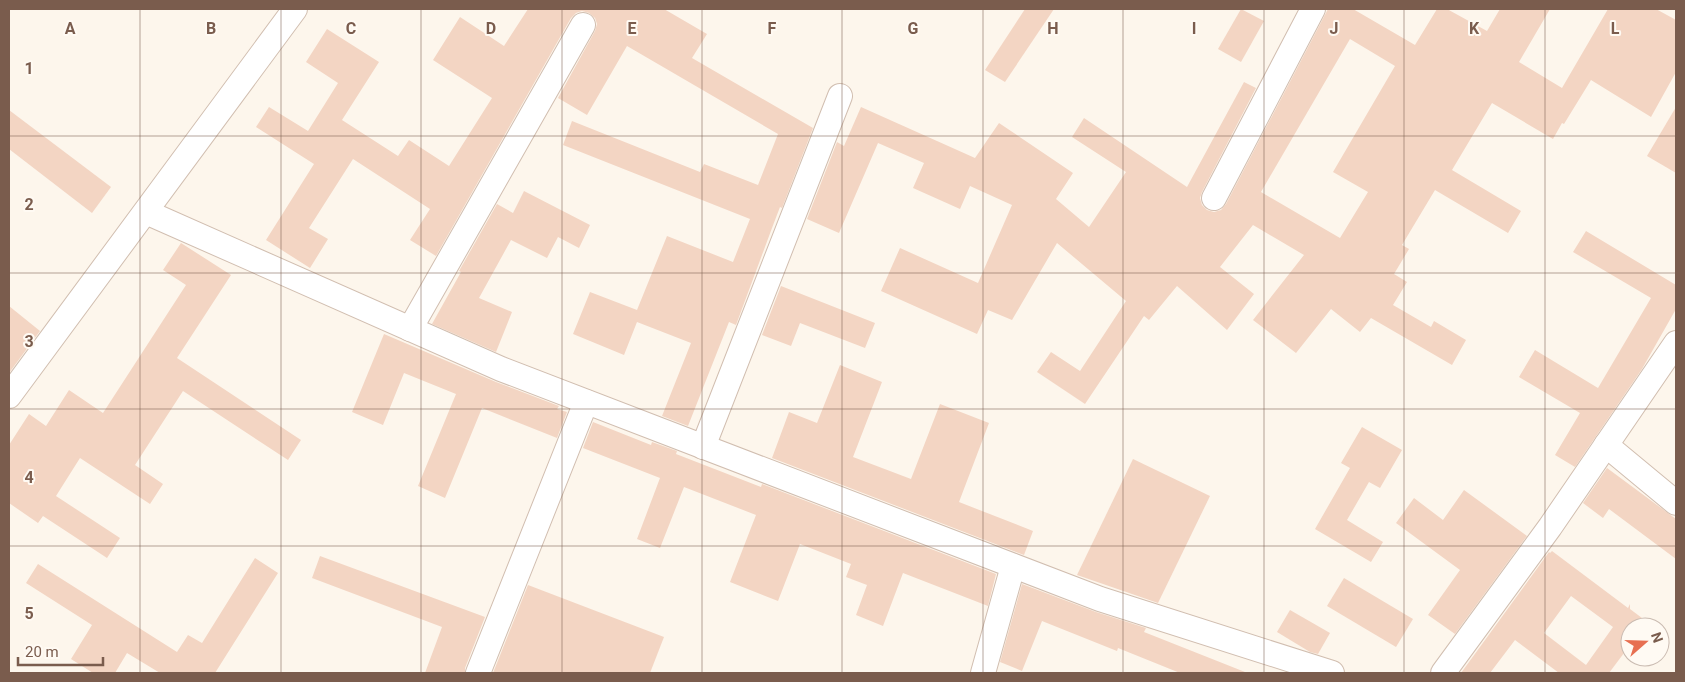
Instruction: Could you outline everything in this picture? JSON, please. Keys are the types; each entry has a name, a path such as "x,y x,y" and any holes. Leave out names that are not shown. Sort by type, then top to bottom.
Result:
{"street":[{"path":"9,396 294,9"},
{"path":"1214,198 1313,9"},
{"path":"410,329 583,25"},
{"path":"703,447 840,96"},
{"path":"146,212 500,369 1100,599 1332,673"},
{"path":"1443,673 1550,527 1676,343"},
{"path":"478,673 586,402"},
{"path":"1606,445 1676,503"},
{"path":"983,673 1013,566"}],"building":[{"path":"528,9 664,9 707,34 692,58 813,128 782,208 780,207 736,325 729,322 688,426 662,416 691,343 637,322 624,355 573,334 590,292 637,310 667,236 733,262 750,219 563,145 572,121 700,172 704,164 758,185 778,134 627,46 587,115 558,98 595,31 597,24 595,18 589,13 582,11 576,13 571,18 436,256 410,240 430,209 353,159 309,228 328,239 310,268 266,240 314,164 256,127 269,107 308,131 338,83 306,62 327,29 379,62 342,120 398,156 409,140 449,166 492,98 433,60 460,17 504,46"},
{"path":"1025,9 1054,9 1005,82 985,70"},
{"path":"1241,9 1264,21 1241,62 1218,49"},
{"path":"1328,9 1353,9 1415,45 1437,9 1447,9 1487,31 1500,9 1550,9 1519,62 1562,88 1608,9 1656,9 1676,20 1676,72 1651,117 1591,80 1553,139 1492,103 1452,170 1521,211 1508,233 1435,190 1402,245 1409,249 1394,274 1407,282 1393,305 1431,327 1434,321 1466,340 1452,365 1371,318 1360,332 1331,309 1296,353 1253,320 1304,255 1253,225 1220,267 1254,294 1227,330 1177,286 1149,320 1144,316 1085,404 1037,372 1051,352 1080,371 1126,301 1057,243 1012,320 988,310 977,334 881,291 900,248 978,283 1012,205 970,186 960,209 913,188 924,163 878,143 839,233 807,219 837,142 844,146 861,107 975,158 999,123 1073,173 1056,199 1089,227 1126,172 1072,137 1084,118 1187,187 1244,82 1256,88 1200,198 1202,205 1207,210 1214,212 1221,210 1226,204","holes":["1350,39 1395,66 1333,172 1368,192 1340,238 1261,192"]},
{"path":"1676,107 1676,173 1647,156"},
{"path":"9,110 111,187 92,213 9,149"},
{"path":"524,191 590,225 579,248 558,237 547,258 511,240 479,298 512,312 496,352 432,324 461,272 459,271 497,204 513,213"},
{"path":"1586,231 1676,285 1676,309 1642,369 1575,467 1555,455 1580,413 1519,377 1535,350 1598,388 1651,298 1573,252"},
{"path":"181,243 231,275 177,358 301,440 288,460 183,391 135,465 163,484 150,504 80,458 56,496 120,538 107,558 43,516 38,523 9,503 9,445 29,414 46,426 69,390 103,413 186,285 163,270"},
{"path":"781,286 875,323 865,348 800,323 791,346 762,335"},
{"path":"9,306 40,331 9,373"},
{"path":"384,334 496,382 559,406 557,409 567,412 557,438 482,408 445,498 418,486 456,394 404,373 383,425 352,412"},
{"path":"840,365 882,382 853,457 911,479 940,404 989,423 959,502 1033,531 1024,555 772,458 789,412 817,423"},
{"path":"593,422 651,445 652,442 677,451 676,454 761,487 762,484 996,574 988,606 903,573 883,626 856,615 867,585 846,577 851,564 800,544 778,601 730,582 756,515 684,487 660,548 637,539 660,478 583,448"},
{"path":"1362,427 1402,450 1380,488 1369,482 1347,520 1383,542 1371,562 1315,529 1350,468 1341,463"},
{"path":"1133,459 1210,496 1158,603 1077,575"},
{"path":"1607,468 1676,519 1676,559 1609,509 1603,518 1583,503"},
{"path":"1464,490 1527,536 1455,634 1428,615 1460,570 1396,523 1414,498 1443,520"},
{"path":"1552,551 1628,608 1630,604 1630,609 1641,617 1620,617 1620,658 1609,673 1559,673 1515,640 1490,673 1461,673 1549,552","holes":["1571,596 1613,627 1586,665 1544,633"]},
{"path":"320,556 485,617 465,668 465,673 425,673 442,627 312,578"},
{"path":"255,558 278,573 215,673 160,673 127,653 115,673 93,673 71,659 92,625 26,583 38,564 177,652 188,635 202,643"},
{"path":"1344,578 1413,619 1396,647 1327,606"},
{"path":"1022,584 1096,612 1146,628 1144,632 1245,673 1180,673 1118,648 1117,651 1042,621 1022,671 1000,662"},
{"path":"528,585 664,637 650,673 493,673"},
{"path":"1290,610 1330,633 1318,654 1310,652 1277,632"}]}
